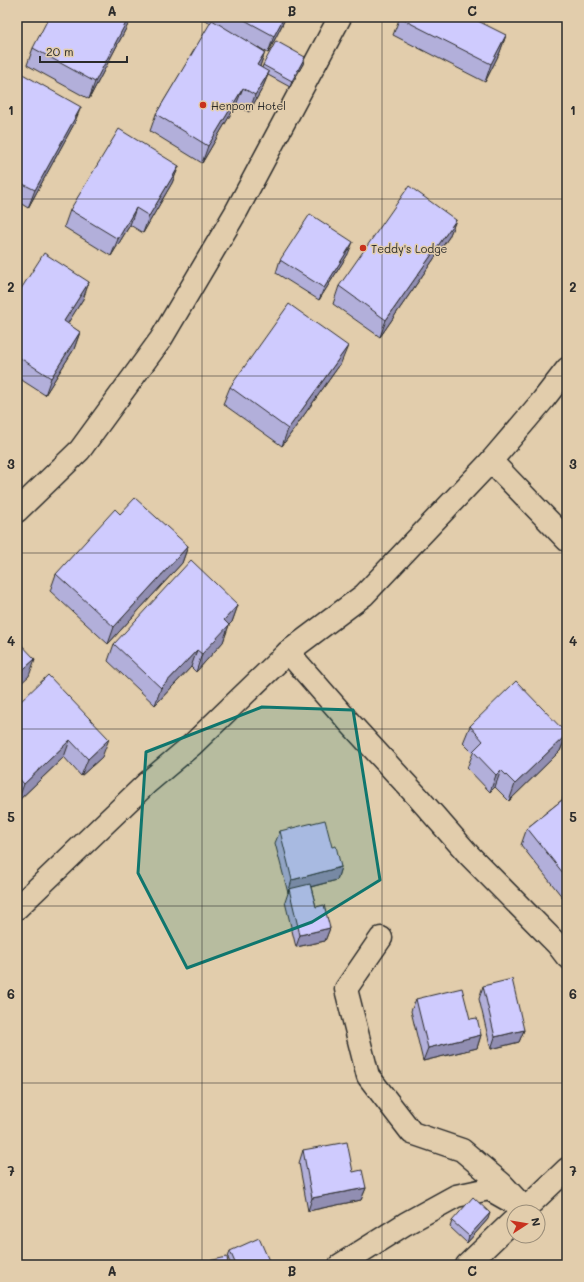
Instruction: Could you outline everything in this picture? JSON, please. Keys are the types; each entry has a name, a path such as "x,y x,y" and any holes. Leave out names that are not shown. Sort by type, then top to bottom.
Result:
{"street":[{"path":"17,511 80,450 161,339 236,212 340,17"},
{"path":"17,908 147,784 208,730 288,652 364,595 491,461 543,400 567,369"},
{"path":"491,461 567,540"},
{"path":"288,652 469,855 567,956"},
{"path":"381,938 346,989 368,1076 412,1132 462,1150 502,1184 514,1204"},
{"path":"530,1204 567,1169"},
{"path":"340,1265 360,1254 405,1224 456,1196 489,1189 508,1204"},
{"path":"467,1265 506,1227"}],"highlighted area":[{"path":"262,707 353,710 380,880 312,922 187,968 138,873 146,752"}],"building":[{"path":"49,17 129,17 95,82 33,48"},
{"path":"239,17 284,17 274,36"},
{"path":"400,17 470,17 506,35 491,64"},
{"path":"212,20 265,52 257,65 269,72 255,95 243,88 208,146 156,114"},
{"path":"276,41 305,57 292,81 263,65"},
{"path":"19,72 81,107 35,190 17,181 17,75"},
{"path":"119,129 179,166 149,216 136,208 118,239 70,210"},
{"path":"409,186 456,220 386,320 339,286"},
{"path":"310,214 353,242 324,288 280,260"},
{"path":"44,253 89,282 64,321 80,332 51,378 17,356 17,295"},
{"path":"289,304 348,346 288,429 230,387"},
{"path":"135,498 188,546 114,627 56,574 115,509 120,514"},
{"path":"191,560 238,605 224,620 229,625 202,654 197,650 161,688 114,644"},
{"path":"17,640 35,659 17,675"},
{"path":"48,675 109,739 88,759 70,740 24,784 17,776 17,705"},
{"path":"516,681 567,734 515,784 501,770 496,775 473,751 483,741 470,726"},
{"path":"562,800 567,806 567,878 527,828"},
{"path":"325,820 332,847 336,846 341,867 292,880 280,831"},
{"path":"310,884 316,907 324,905 330,928 300,935 289,889"},
{"path":"512,979 524,1030 495,1037 483,986"},
{"path":"462,988 470,1019 477,1018 481,1035 428,1048 416,999"},
{"path":"347,1142 353,1172 362,1170 366,1188 312,1198 303,1150"},
{"path":"473,1197 490,1213 469,1236 452,1221"},
{"path":"259,1238 270,1263 266,1265 236,1265 230,1251"},
{"path":"227,1257 228,1265 190,1265"}],"place":[{"name":"Henpom Hotel","path":"203,105"},
{"name":"Teddy's Lodge","path":"363,248"}]}
